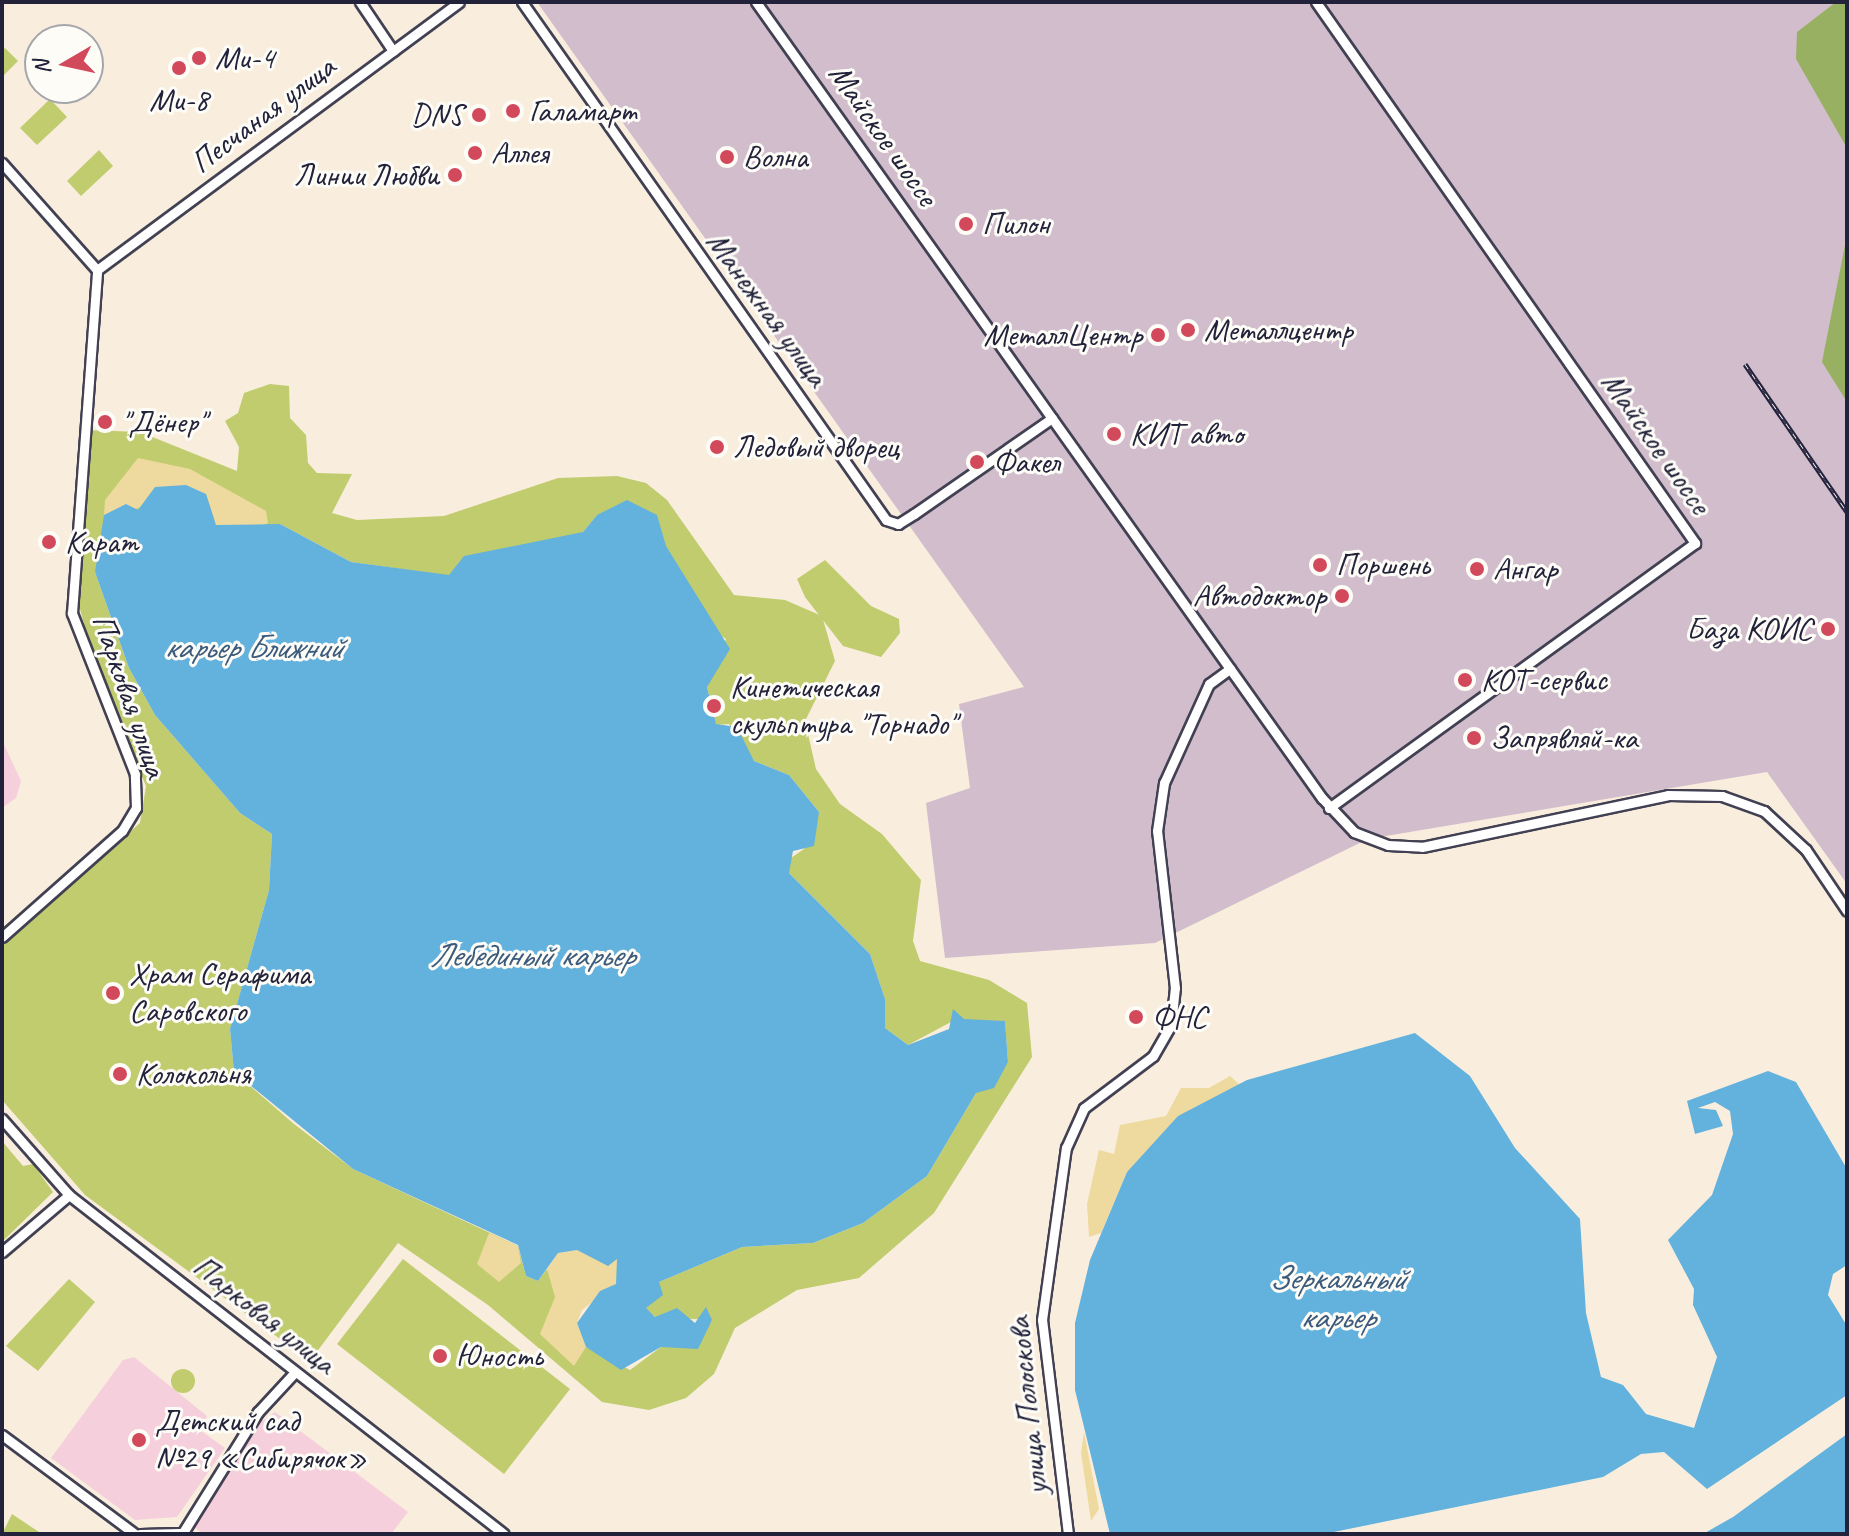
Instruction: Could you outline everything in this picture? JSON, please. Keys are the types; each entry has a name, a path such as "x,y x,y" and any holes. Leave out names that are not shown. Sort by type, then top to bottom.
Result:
{"street":[{"path":"360,2 393,51"},
{"name":"Песчаная улица","path":"97,270 459,2"},
{"name":"Манежная улица","path":"522,2 886,520 898,524 1052,418"},
{"name":"Майское шоссе","path":"756,2 1329,808 1354,832 1404,848 1668,795 1722,796 1764,811 1806,850 1847,911"},
{"name":"Майское шоссе","path":"1316,2 1695,543 1329,808"},
{"path":"2,163 97,270"},
{"name":"Парковая улица","path":"2,937 122,831 136,808 135,774 72,613 97,270"},
{"name":"улица Полоскова","path":"1068,1534 1042,1320 1066,1148 1084,1108 1153,1056 1171,1025 1175,988 1157,831 1164,783 1209,684 1230,669"},
{"name":"Парковая улица","path":"2,1119 69,1195 504,1534"},
{"path":"2,1252 69,1195"},
{"path":"2,1435 137,1534 181,1533 258,1412 295,1372"}],"shaded area":[{"path":"537,2 1847,2 1847,884 1767,772 1368,839 1155,943 945,958 926,803 970,788 959,704 1024,687"},
{"path":"2,740 21,781 16,798 2,808"},
{"name":"Детский сад №29 «Сибирячок»","path":"134,1357 207,1416 200,1430 225,1448 177,1517 135,1520 51,1458 123,1360"},
{"path":"275,1412 408,1512 391,1534 203,1534 194,1527 259,1423"}],"green space":[{"path":"1836,2 1847,2 1847,148 1796,59 1797,32"},
{"path":"5,48 18,61 2,77 2,51"},
{"path":"45,104 55,104 67,117 37,145 20,128"},
{"path":"99,150 113,166 81,196 67,181"},
{"path":"1847,235 1847,402 1822,362"},
{"path":"270,384 289,386 290,418 306,435 308,463 317,473 352,474 332,513 357,520 444,516 558,478 617,476 646,483 667,500 734,595 785,600 822,616 835,661 805,721 816,769 840,804 882,834 921,880 913,941 920,961 989,980 1027,1003 1032,1057 934,1213 859,1278 797,1290 735,1328 714,1374 686,1398 649,1410 602,1402 488,1305 398,1243 310,1361 85,1195 2,1100 2,942 140,823 146,786 96,668 78,602 86,430 140,432 237,471 239,447 225,421 238,413 244,393","holes":["137,510 255,529 280,524 351,562 450,576 583,532 597,515 665,546 712,630 726,639 707,687 716,725 729,724 754,761 789,775 819,812 804,849 788,860 789,873 870,954 885,999 885,1028 908,1045 951,1022 1005,1022 1008,1062 976,1093 927,1176 863,1223 813,1243 742,1247 659,1282 645,1308 655,1317 712,1320 700,1339 661,1347 630,1370 586,1347 547,1269 538,1281 526,1276 518,1246 353,1169 234,1072 230,1029 269,890 272,834 240,813 155,715 129,668 95,572"]},
{"path":"825,560 871,606 899,619 900,633 881,657 843,646 805,597 797,579"},
{"path":"2,1141 23,1166 33,1164 53,1192 2,1242"},
{"name":"Юность","path":"403,1259 570,1389 504,1474 337,1344"},
{"path":"69,1279 95,1302 38,1371 6,1346"},
{"path":"183,1369 194,1376 195,1381 188,1392 183,1393 172,1386 171,1381 178,1370"},
{"path":"12,1514 39,1532 38,1534 2,1534"}],"sand":[{"path":"138,458 190,469 266,511 268,523 255,529 216,525 206,494 104,515 105,500"},
{"path":"1230,1076 1240,1085 1127,1172 1101,1233 1089,1237 1087,1204 1099,1150 1114,1154 1120,1125 1166,1116 1181,1088 1209,1088"},
{"path":"489,1233 518,1246 521,1263 499,1282 477,1264"},
{"path":"577,1250 617,1259 620,1269 616,1284 582,1310 577,1323 586,1347 574,1366 540,1334 555,1297 547,1269 558,1253"},
{"path":"1084,1432 1099,1509 1091,1521 1081,1453"}],"water":[{"name":"Лебединый карьер","path":"186,485 206,494 216,525 280,524 351,562 449,575 464,556 583,532 597,515 627,500 657,515 666,546 730,649 707,687 716,724 737,727 754,761 789,775 819,812 814,846 793,851 789,873 870,954 885,999 885,1028 908,1045 949,1029 953,1009 964,1019 1005,1021 1008,1062 994,1088 976,1093 927,1176 863,1223 813,1243 742,1247 659,1282 663,1295 646,1308 655,1317 677,1308 695,1323 706,1307 712,1320 698,1349 661,1347 621,1370 586,1347 577,1323 600,1291 616,1284 617,1259 608,1266 577,1250 558,1253 538,1281 526,1276 518,1245 353,1169 234,1072 230,1029 269,890 272,834 240,813 155,715 129,668 95,572 104,515 126,504 138,510 155,487"},
{"name":"Зеркальный карьер","path":"1415,1033 1470,1076 1515,1148 1580,1219 1586,1313 1601,1377 1623,1385 1646,1414 1694,1428 1717,1357 1693,1305 1694,1289 1668,1240 1712,1195 1733,1134 1730,1111 1715,1102 1698,1108 1716,1110 1723,1126 1695,1134 1687,1101 1768,1071 1796,1082 1847,1169 1847,1265 1833,1274 1828,1295 1847,1326 1847,1395 1707,1489 1664,1452 1641,1454 1603,1477 1324,1534 1110,1534 1075,1390 1075,1323 1090,1260 1127,1172 1178,1116 1247,1080"},
{"path":"1847,1434 1847,1534 1703,1534 1733,1517"}],"railway":[{"path":"1745,364 1847,512"}],"place":[{"name":"Ми-4","path":"199,58"},
{"name":"Ми-8","path":"179,68"},
{"name":"Галамарт","path":"513,111"},
{"name":"DNS","path":"479,115"},
{"name":"Аллея","path":"475,153"},
{"name":"Волна","path":"727,157"},
{"name":"Линии Любви","path":"455,175"},
{"name":"Пилон","path":"966,224"},
{"name":"Металлцентр","path":"1188,330"},
{"name":"МеталлЦентр","path":"1158,335"},
{"name":"\"Дёнер\"","path":"105,422"},
{"name":"КИТ авто","path":"1114,434"},
{"name":"Ледовый дворец","path":"717,447"},
{"name":"Факел","path":"977,462"},
{"name":"Карат","path":"49,542"},
{"name":"Поршень","path":"1320,565"},
{"name":"Ангар","path":"1477,569"},
{"name":"Автодоктор","path":"1342,596"},
{"name":"База КОИС","path":"1828,629"},
{"name":"КОТ-сервис","path":"1465,680"},
{"name":"Кинетическая скульптура \"Торнадо\"","path":"714,706"},
{"name":"Запрявляй-ка","path":"1474,738"},
{"name":"Храм Серафима Саровского","path":"113,993"},
{"name":"ФНС","path":"1136,1017"},
{"name":"Колокольня","path":"120,1074"},
{"name":"Юность","path":"440,1356"},
{"name":"Детский сад №29 «Сибирячок»","path":"139,1440"}],"water label":[{"name":"карьер Ближний","path":"253,647"}]}
